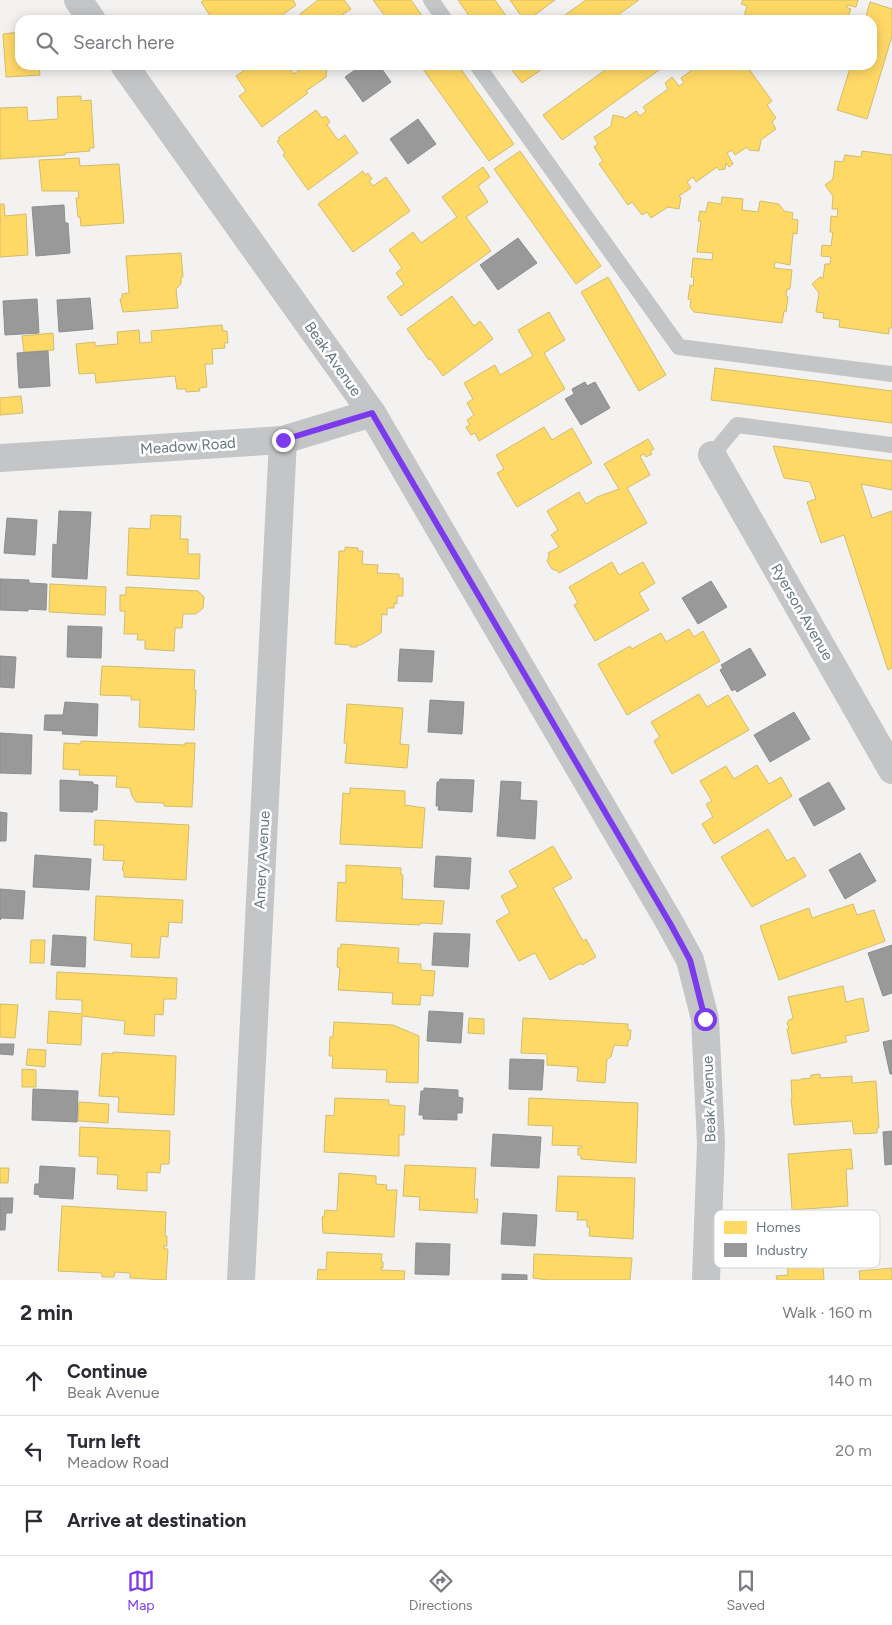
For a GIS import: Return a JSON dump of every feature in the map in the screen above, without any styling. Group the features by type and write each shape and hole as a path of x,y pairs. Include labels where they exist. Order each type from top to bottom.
{"street":[{"path":"78,0 88,15"},
{"name":"Beak Avenue","path":"128,70 372,413 690,960 705,1019 710,1088 711,1143 706,1280"},
{"name":"Meadow Road","path":"0,458 283,440 372,413"},
{"name":"Amery Avenue","path":"240,1280 283,440"},
{"name":"Ryerson Avenue","path":"712,455 892,770"}],"lane":[{"path":"431,0 442,15"},
{"path":"481,70 679,347 892,374"},
{"path":"712,455 737,426 892,445"}],"building: Homes":[{"path":"204,0 293,0 296,5 282,15 210,15 201,2"},
{"path":"318,0 344,0 351,9 344,15 300,14"},
{"path":"373,0 411,0 422,15 384,15"},
{"path":"458,0 495,0 506,15 468,15"},
{"path":"510,0 555,0 535,15 520,15"},
{"path":"586,0 639,0 618,15 565,15"},
{"path":"743,0 858,0 856,7 847,5 846,7 851,9 849,15 744,15 747,6 741,4"},
{"path":"870,2 892,9 892,36 867,119 837,110 849,70 877,70 877,15 866,15"},
{"path":"15,33 15,70 40,70 40,75 6,77 3,34"},
{"path":"245,70 291,70 294,74 299,70 327,70 326,77 306,91 308,93 262,127 239,96 246,91 236,76"},
{"path":"424,70 462,70 514,144 489,161"},
{"path":"512,70 541,70 522,83"},
{"path":"605,70 659,70 562,140 543,115"},
{"path":"692,70 750,70 772,101 767,105 776,118 772,122 776,129 761,140 759,151 749,150 747,147 735,155 732,150 727,153 733,164 729,167 726,163 725,169 719,170 717,167 696,182 693,177 687,182 691,188 679,196 681,198 679,209 668,207 651,218 647,212 642,215 632,202 628,205 599,164 603,161 594,147 598,144 594,137 611,126 613,115 625,119 636,111 640,116 646,111 643,107 668,89 665,83 672,77 679,86 684,83 681,78"},
{"path":"81,96 81,101 91,100 94,148 89,148 90,151 65,153 65,155 0,159 0,108 27,107 28,121 58,119 57,97"},
{"path":"316,110 322,118 326,116 330,122 327,125 338,140 345,135 358,153 308,190 283,155 285,153 277,141 280,140 278,138"},
{"path":"520,151 601,266 576,284 494,169"},
{"path":"862,151 892,155 892,328 889,328 889,334 839,327 840,320 823,318 824,313 816,312 819,293 812,284 820,277 823,278 825,264 830,264 831,257 821,256 822,245 831,246 833,232 830,232 831,216 837,217 838,209 832,209 833,196 825,185 833,179 835,161 843,162 845,155 861,157"},
{"path":"79,158 80,166 119,164 124,223 81,226 76,198 79,198 78,191 42,191 39,160"},
{"path":"483,167 490,177 478,186 488,202 466,217 491,251 401,316 387,297 404,284 396,273 402,268 389,250 413,232 421,243 457,217 442,197"},
{"path":"363,171 365,175 368,173 372,179 369,181 373,186 386,177 410,211 353,252 318,204"},
{"path":"722,197 743,199 742,210 758,212 760,201 779,204 784,211 793,213 792,219 798,220 797,234 793,233 790,265 775,262 774,268 792,270 790,289 787,289 786,296 788,297 786,312 784,311 782,323 694,312 690,307 691,300 688,299 690,285 693,286 694,277 691,277 693,258 712,260 713,253 697,252 701,221 698,221 700,211 706,212 708,202 721,204"},
{"path":"0,204 4,204 5,216 26,214 28,255 0,257"},
{"path":"181,253 183,277 181,277 181,284 176,289 178,308 123,312 120,299 122,299 122,294 129,293 126,256"},
{"path":"608,277 666,375 639,391 581,292"},
{"path":"452,296 474,326 480,321 493,339 443,376 407,329"},
{"path":"549,312 565,340 544,353 565,389 479,441 475,433 471,435 466,427 470,425 467,420 474,415 467,403 473,399 464,383 495,365 500,375 533,356 518,330"},
{"path":"222,325 223,331 227,331 228,343 224,343 225,348 212,349 213,364 205,364 207,387 199,388 200,391 186,392 186,389 177,389 175,376 96,383 95,373 79,374 76,344 95,342 95,346 118,344 117,332 139,330 140,343 152,342 151,331"},
{"path":"53,333 54,350 24,352 22,336"},
{"path":"715,368 892,391 892,423 711,400"},
{"path":"21,396 23,413 0,415 0,398"},
{"path":"544,427 552,440 572,428 592,463 517,507 497,473 504,469 496,455"},
{"path":"648,439 654,449 650,451 652,454 646,457 644,454 640,456 650,475 627,488 647,523 559,573 552,569 547,561 548,553 559,547 551,535 558,530 547,511 579,492 586,504 597,497 619,489 604,464"},
{"path":"773,446 892,461 892,490 861,484 872,518 892,511 892,668 888,670 844,535 821,543 807,502 816,499 810,482 784,478"},
{"path":"151,515 181,516 180,539 188,539 188,554 200,554 199,579 127,575 129,528 150,529"},
{"path":"345,547 358,548 358,551 363,551 362,564 378,565 377,573 399,574 399,578 403,578 403,596 397,596 397,604 394,603 394,608 387,608 387,615 382,614 381,633 361,645 357,645 357,647 335,644 339,551 345,551"},
{"path":"612,562 619,575 643,562 655,583 639,593 649,610 595,641 574,605 578,603 569,587"},
{"path":"50,584 106,587 105,615 49,612"},
{"path":"126,587 198,591 204,597 203,608 196,614 183,614 182,628 175,628 174,651 145,649 145,640 137,640 138,634 124,634 125,611 120,611 120,595 126,595"},
{"path":"689,629 694,637 703,631 720,661 627,715 598,664 630,646 632,649 661,633 666,642"},
{"path":"102,666 195,670 194,730 139,727 140,700 131,700 131,696 100,695"},
{"path":"699,694 707,707 728,695 749,730 672,774 654,741 660,737 651,722"},
{"path":"347,704 403,708 400,744 409,745 407,768 345,763 347,743 344,743"},
{"path":"81,741 185,745 185,743 195,743 192,807 136,802 130,788 116,787 117,776 79,775 80,770 63,769 64,743 81,744"},
{"path":"757,765 769,784 781,777 792,796 714,844 702,824 713,817 706,804 712,801 700,781 726,766 734,779"},
{"path":"350,788 405,791 405,805 425,808 422,848 340,844 343,793 350,794"},
{"path":"95,820 189,825 186,880 124,877 124,871 122,870 124,861 103,860 104,845 94,845"},
{"path":"768,829 787,861 794,857 806,876 752,907 721,857"},
{"path":"553,846 572,878 553,888 583,941 586,939 596,957 550,980 535,953 519,961 496,921 510,913 501,896 518,887 509,871"},
{"path":"346,865 401,868 401,875 403,875 402,899 444,901 442,924 420,923 420,925 336,921 338,882 346,883"},
{"path":"96,896 183,900 182,923 169,922 168,937 161,936 159,958 131,957 132,944 94,940"},
{"path":"853,904 857,915 874,910 885,941 779,980 760,926 809,908 812,918"},
{"path":"31,940 45,940 44,963 30,963"},
{"path":"341,944 399,948 398,963 421,964 421,970 435,971 433,996 421,995 420,1005 392,1004 393,993 338,990 340,968 337,967 338,948 341,948"},
{"path":"57,972 177,978 176,999 164,999 163,1015 155,1014 154,1036 124,1034 125,1021 82,1016 81,1045 47,1043 49,1011 82,1014 82,1000 56,999"},
{"path":"843,986 846,1002 863,998 869,1031 845,1036 847,1042 792,1054 787,1023 793,1018 788,997"},
{"path":"0,1004 18,1005 15,1038 0,1037"},
{"path":"469,1018 484,1019 484,1034 468,1033"},
{"path":"523,1018 628,1024 628,1030 631,1030 630,1040 628,1040 628,1046 614,1045 611,1057 607,1059 605,1083 577,1081 578,1067 547,1065 547,1054 521,1053"},
{"path":"334,1022 393,1025 419,1036 418,1083 386,1082 387,1070 332,1068 333,1056 329,1056 330,1037 333,1037"},
{"path":"28,1049 46,1050 45,1067 26,1065"},
{"path":"113,1052 176,1056 174,1115 118,1112 119,1097 99,1096 102,1053 113,1054"},
{"path":"22,1069 36,1070 36,1087 22,1087"},
{"path":"820,1074 820,1078 852,1076 852,1083 876,1081 879,1128 877,1128 877,1133 854,1134 852,1121 794,1125 791,1080 811,1078 811,1075"},
{"path":"335,1098 389,1100 389,1105 405,1106 404,1135 399,1135 399,1156 324,1152 326,1115 334,1116"},
{"path":"529,1098 638,1103 636,1163 581,1159 581,1155 578,1155 578,1148 582,1148 582,1146 552,1145 553,1126 528,1125"},
{"path":"79,1102 109,1104 108,1123 78,1121"},
{"path":"80,1127 170,1131 169,1164 161,1164 160,1173 147,1172 147,1191 117,1189 118,1175 97,1174 98,1157 79,1156"},
{"path":"851,1149 853,1169 846,1169 848,1206 792,1210 788,1154"},
{"path":"405,1165 476,1168 474,1199 478,1199 477,1213 419,1210 420,1197 403,1196"},
{"path":"0,1168 9,1168 8,1183 0,1183"},
{"path":"339,1173 376,1176 376,1184 387,1185 386,1190 397,1190 394,1237 323,1233 322,1217 324,1217 325,1210 337,1211"},
{"path":"558,1176 635,1178 633,1239 589,1236 590,1227 587,1227 587,1220 577,1220 578,1212 556,1211"},
{"path":"62,1206 166,1212 165,1236 167,1236 167,1246 164,1246 164,1249 168,1249 166,1280 130,1278 130,1273 115,1272 114,1277 102,1277 102,1273 58,1271"},
{"path":"327,1252 382,1254 381,1262 383,1262 383,1268 381,1267 381,1270 405,1271 404,1280 317,1280 318,1269 326,1270"},
{"path":"534,1254 632,1258 630,1280 548,1280 533,1278"},
{"path":"788,1268 823,1268 824,1280 777,1280 776,1276 788,1275"},
{"path":"892,1268 892,1280 860,1280 859,1271"}],"building: Industry":[{"path":"355,70 383,70 391,82 363,102 345,77"},
{"path":"418,119 436,144 408,164 390,139"},
{"path":"64,205 65,223 68,223 70,253 36,256 32,207"},
{"path":"518,238 537,263 498,290 480,265"},
{"path":"90,298 93,329 59,332 57,300"},
{"path":"37,299 39,333 5,335 3,301"},
{"path":"48,351 50,386 19,388 17,353"},
{"path":"585,382 587,386 595,382 610,408 581,425 565,399 574,394 572,389"},
{"path":"59,511 91,512 87,579 52,577 53,544 57,545"},
{"path":"7,518 37,520 35,555 4,553"},
{"path":"0,579 29,580 29,583 47,584 46,610 0,610"},
{"path":"711,581 727,607 698,624 682,598"},
{"path":"68,626 102,627 101,658 67,657"},
{"path":"750,648 766,675 737,692 735,689 732,691 720,670 723,668 721,665"},
{"path":"400,649 434,651 432,682 398,681"},
{"path":"0,656 16,657 14,688 0,687"},
{"path":"430,700 464,702 462,734 428,732"},
{"path":"65,702 98,704 97,736 62,734 63,731 44,730 45,715 63,715"},
{"path":"794,712 810,739 770,762 754,735"},
{"path":"0,733 32,735 31,774 0,773"},
{"path":"440,779 474,780 472,812 438,810 439,806 436,806 437,782"},
{"path":"60,780 93,782 93,784 98,785 97,810 93,810 93,812 60,811"},
{"path":"501,781 521,782 520,800 537,801 535,839 497,836"},
{"path":"829,782 845,809 814,826 799,799"},
{"path":"0,812 7,813 6,841 0,841"},
{"path":"860,853 876,881 845,899 829,870"},
{"path":"35,855 91,859 89,890 33,887"},
{"path":"436,856 471,858 469,889 434,887"},
{"path":"0,889 25,891 23,919 2,918 0,920"},
{"path":"434,933 470,934 468,967 432,965"},
{"path":"53,935 86,937 85,967 51,965"},
{"path":"892,945 892,993 883,996 868,953"},
{"path":"429,1011 463,1013 461,1043 427,1041"},
{"path":"892,1040 892,1074 890,1074 883,1042"},
{"path":"0,1044 14,1044 13,1055 0,1054"},
{"path":"510,1059 544,1060 542,1090 509,1089"},
{"path":"424,1088 458,1090 458,1097 463,1098 462,1113 457,1113 457,1120 423,1119 423,1115 419,1115 421,1091 424,1091"},
{"path":"33,1089 78,1091 77,1122 32,1120"},
{"path":"892,1131 892,1164 885,1165 883,1132"},
{"path":"493,1134 541,1137 539,1168 491,1166"},
{"path":"40,1166 75,1168 73,1199 39,1197 40,1195 34,1194 35,1184 39,1184"},
{"path":"0,1198 13,1198 12,1213 6,1213 5,1230 0,1230"},
{"path":"503,1213 537,1215 535,1246 501,1244"},
{"path":"416,1243 450,1244 449,1275 415,1274"},
{"path":"502,1274 527,1275 527,1280 502,1280"}],"route":[{"path":"283,440 372,413 671,925 690,960 705,1019"}]}
